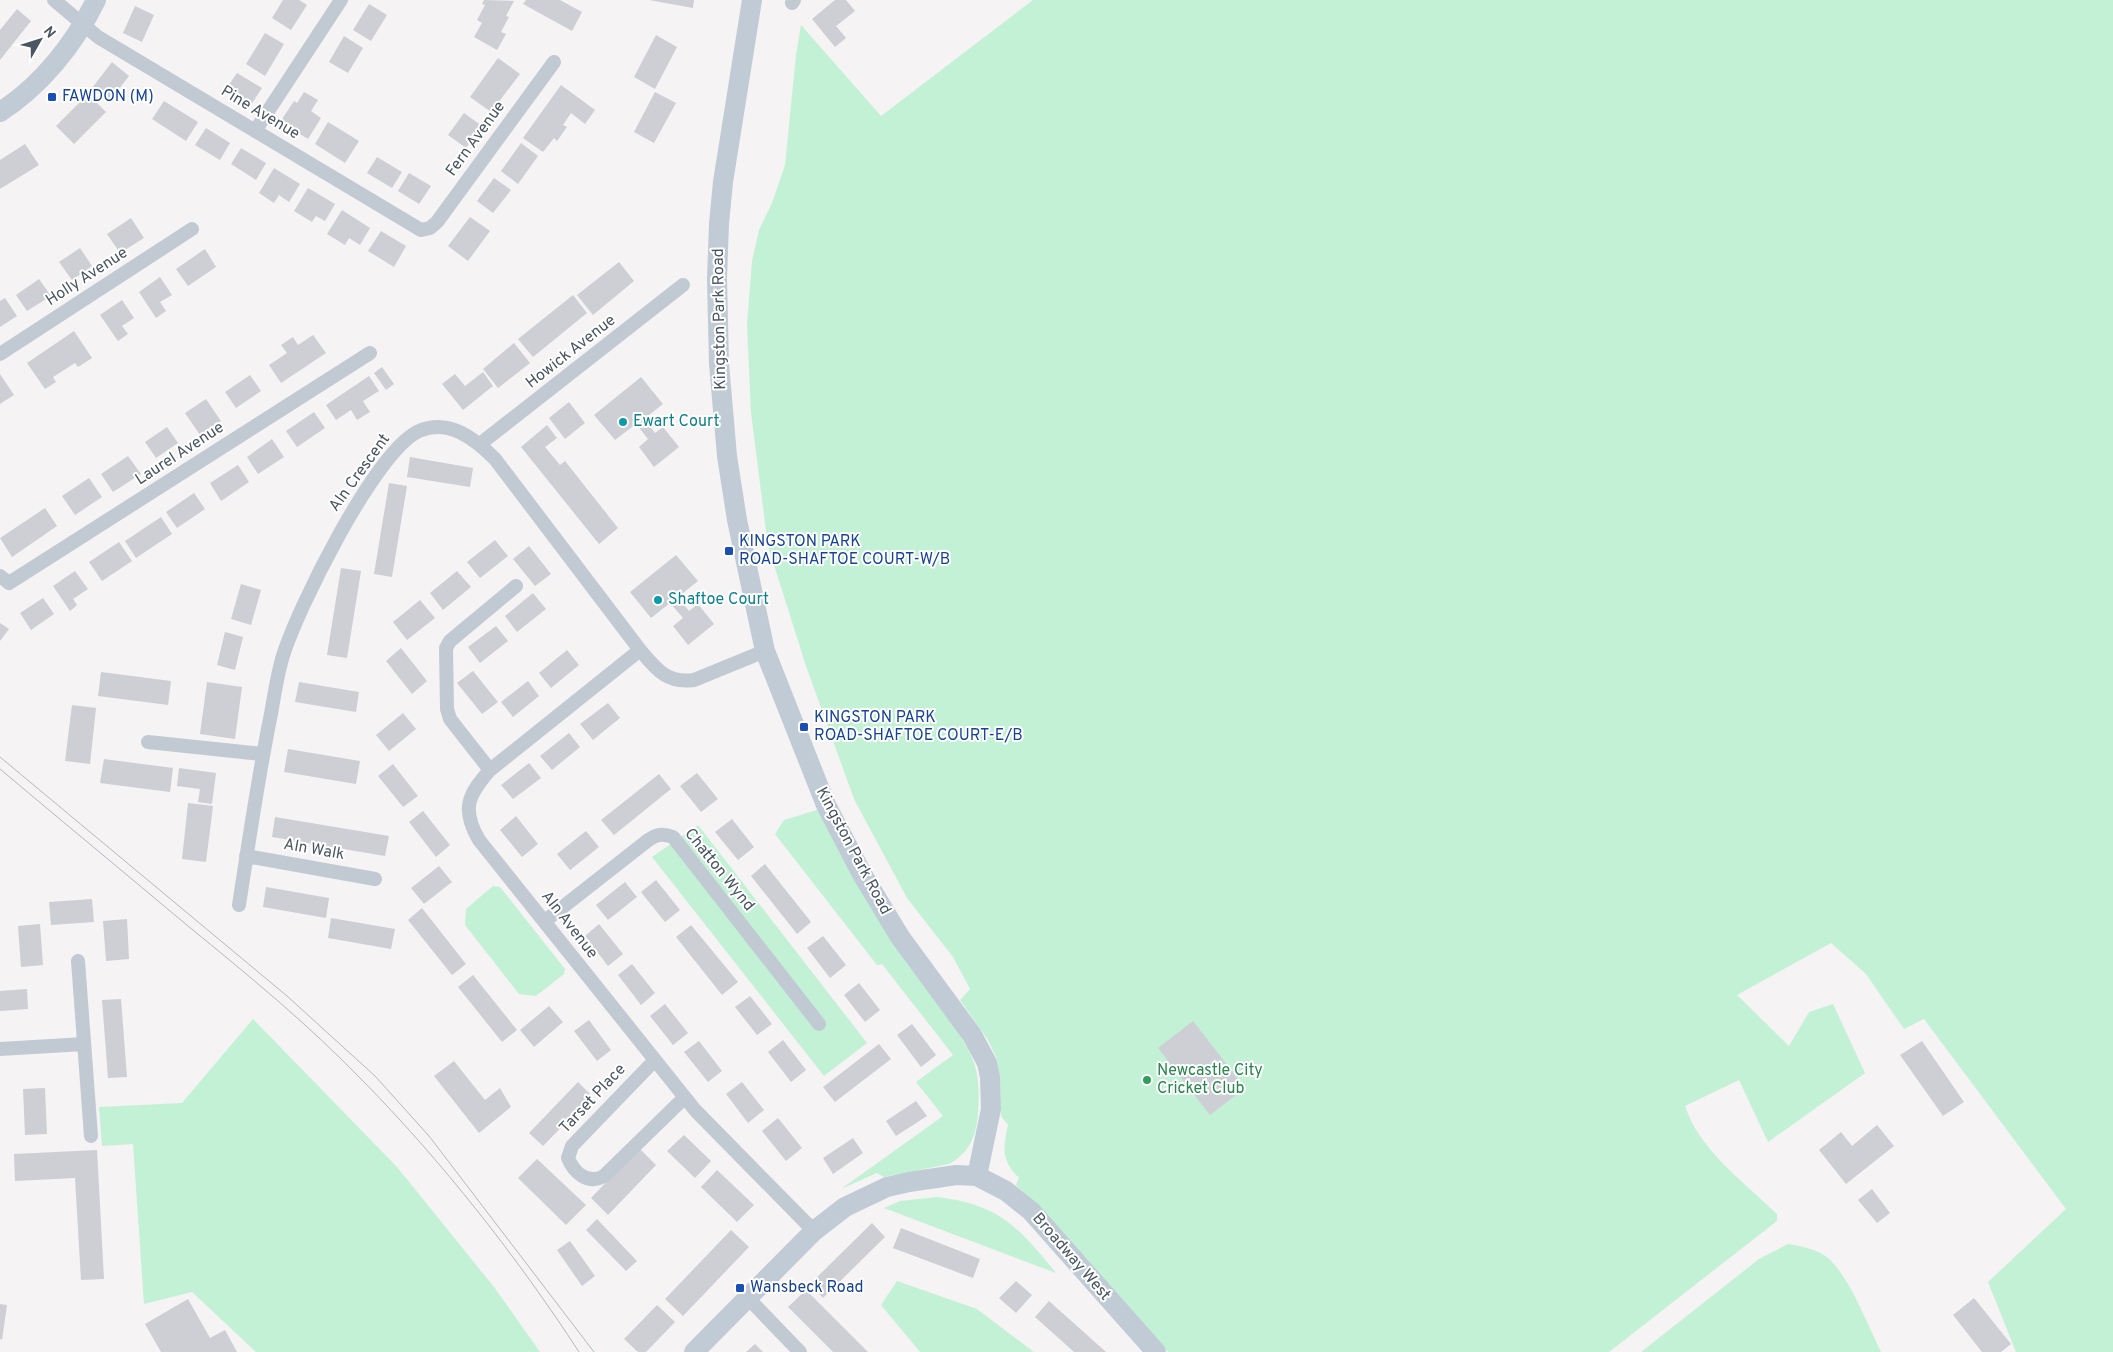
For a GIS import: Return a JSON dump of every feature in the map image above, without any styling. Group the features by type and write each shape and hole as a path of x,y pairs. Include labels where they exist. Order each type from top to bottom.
{"street":[{"name":"Pine Avenue","path":"54,0 98,37 421,230"},
{"path":"0,112 11,106 46,73 84,24 96,0"},
{"path":"255,131 341,0"},
{"name":"Kingston Park Road","path":"752,0 723,182 719,224 717,295 719,364 727,456 737,520 765,651 826,805 862,874 900,937 972,1035 987,1063 990,1077 991,1109 976,1176"},
{"name":"Fern Avenue","path":"421,230 430,228 437,222 554,62"},
{"name":"Holly Avenue","path":"0,354 192,228"},
{"name":"Howick Avenue","path":"480,444 683,285"},
{"name":"Laurel Avenue","path":"5,580 370,354"},
{"name":"Aln Crescent","path":"239,904 262,754 282,658 313,584 340,532 382,467 408,438 431,427 449,428 465,433 480,444 495,459 654,668 667,677 681,682 694,680 765,651"},
{"path":"490,770 450,719 447,710 446,648 450,641 516,586"},
{"name":"Aln Avenue","path":"640,650 490,770 471,794 468,805 472,828 684,1098 814,1231"},
{"path":"148,742 262,754"},
{"name":"Chatton Wynd","path":"544,921 656,835 664,834 673,837 819,1024"},
{"name":"Aln Walk","path":"246,856 375,879"},
{"path":"78,961 91,1136"},
{"path":"0,1049 84,1044"},
{"name":"Tarset Place","path":"654,1060 572,1146 568,1158 570,1165 584,1178 591,1180 604,1176 684,1098"},
{"path":"694,1352 814,1231 857,1200 888,1187 940,1177 976,1176"},
{"name":"Broadway West","path":"976,1176 1006,1192 1031,1211 1156,1352"},
{"path":"748,1298 800,1352"}],"green space":[{"path":"1033,0 2113,0 2113,1352 2016,1352 1988,1282 2066,1209 1924,1019 1904,1029 1866,974 1831,943 1737,995 1789,1046 1809,1012 1833,1004 1865,1073 1768,1142 1739,1080 1685,1106 1701,1137 1712,1151 1724,1165 1777,1214 1777,1221 1609,1352 1168,1352 1056,1225 1016,1185 1019,1178 1009,1166 1005,1154 1008,1125 1001,1116 1000,1078 996,1057 988,1040 960,1000 970,989 953,957 907,898 854,799 806,666 768,546 751,413 747,324 752,261 759,230 772,203 785,165 796,55 801,25 881,116"},
{"path":"820,809 888,935 908,965 948,1017 965,1044 975,1065 979,1100 973,1137 962,1155 956,1160 949,1164 884,1177 877,1173 841,1189 943,1116 916,1082 953,1055 882,964 877,965 775,834 784,820"},
{"path":"698,825 867,1043 824,1076 652,857"},
{"path":"493,886 500,887 565,969 564,974 536,996 519,994 465,925 466,909"},
{"path":"253,1019 397,1167 494,1287 540,1352 256,1352 192,1292 144,1304 133,1144 102,1146 99,1107 182,1103"},
{"path":"937,1197 976,1205 1006,1220 1030,1243 1056,1273 884,1208 900,1201"},
{"path":"1788,1244 1819,1252 1836,1267 1851,1290 1881,1352 1641,1352 1759,1259"},
{"path":"897,1281 977,1309 1034,1352 920,1352 881,1305"}],"building":[{"path":"283,0 299,0 307,5 291,30 272,18"},
{"path":"484,0 514,1 506,16 509,17 501,32 506,34 497,50 474,37 482,23 477,20 485,5 482,4"},
{"path":"526,0 560,0 582,12 572,31 523,4"},
{"path":"649,0 694,0 693,8"},
{"path":"835,0 846,0 855,11 836,26 846,38 835,47 812,19"},
{"path":"369,4 387,15 371,41 353,30"},
{"path":"135,6 154,15 142,42 123,33"},
{"path":"17,9 31,21 0,60 0,30"},
{"path":"265,33 284,44 265,76 246,64"},
{"path":"656,35 677,47 655,89 634,77"},
{"path":"344,36 363,48 348,73 329,62"},
{"path":"498,58 520,74 491,112 470,97"},
{"path":"112,62 129,76 109,102 92,88"},
{"path":"237,73 262,88 251,105 226,89"},
{"path":"561,85 595,110 585,124 571,113 563,125 567,127 557,141 554,138 543,152 523,138"},
{"path":"304,92 318,100 311,111 321,118 308,139 280,122 294,101 297,103"},
{"path":"655,92 676,103 654,143 634,132"},
{"path":"88,94 106,112 74,144 56,126"},
{"path":"164,101 198,122 186,141 152,119"},
{"path":"464,113 482,126 466,148 448,135"},
{"path":"328,122 359,141 345,163 315,144"},
{"path":"206,128 230,143 220,160 195,145"},
{"path":"521,143 538,156 518,184 501,171"},
{"path":"25,144 39,165 0,189 0,160"},
{"path":"241,148 266,163 256,180 231,164"},
{"path":"377,157 402,172 392,188 367,173"},
{"path":"274,168 300,184 289,202 279,195 274,203 259,193"},
{"path":"409,173 431,186 419,204 398,191"},
{"path":"494,178 511,190 493,213 477,201"},
{"path":"308,188 335,204 325,221 316,216 312,222 294,211"},
{"path":"342,210 370,228 360,245 349,238 345,245 327,234"},
{"path":"470,217 490,231 468,261 448,246"},
{"path":"131,218 144,238 120,253 107,234"},
{"path":"381,231 406,246 394,267 368,251"},
{"path":"80,248 92,266 72,280 59,262"},
{"path":"205,249 216,267 188,286 176,269"},
{"path":"619,262 634,281 593,315 577,295"},
{"path":"160,277 172,295 160,302 166,311 156,318 139,292"},
{"path":"39,279 51,296 27,311 16,295"},
{"path":"573,295 587,313 533,357 518,339"},
{"path":"5,298 17,316 0,327 0,301"},
{"path":"122,300 134,318 122,326 128,334 118,341 100,315"},
{"path":"74,331 92,358 78,367 75,363 53,377 56,382 45,389 27,363"},
{"path":"313,335 326,353 281,383 269,365 287,353 281,345 293,337 298,345"},
{"path":"514,343 530,363 498,388 483,369"},
{"path":"382,367 394,384 386,390 374,373"},
{"path":"483,372 493,386 463,410 442,384 455,374 465,386"},
{"path":"0,374 14,395 0,404"},
{"path":"250,375 261,391 236,408 225,392"},
{"path":"369,376 379,391 363,401 370,412 357,420 351,410 336,420 326,405"},
{"name":"Ewart Court","path":"641,377 663,404 644,419 655,433 663,427 679,447 654,467 639,447 648,439 636,424 615,440 594,415"},
{"path":"206,399 221,421 200,435 185,413"},
{"path":"569,402 585,423 565,439 549,418"},
{"path":"314,412 325,428 297,447 286,431"},
{"path":"547,425 557,438 545,447 560,465 565,461 618,528 599,544 521,447"},
{"path":"167,427 178,443 156,458 145,442"},
{"path":"272,439 284,457 258,474 247,457"},
{"path":"128,456 141,474 113,492 101,474"},
{"path":"410,457 473,468 470,487 407,477"},
{"path":"238,465 249,482 221,501 210,483"},
{"path":"89,478 102,497 75,515 62,496"},
{"path":"389,483 407,486 392,577 374,574"},
{"path":"194,493 205,509 177,528 166,512"},
{"path":"45,508 57,526 12,557 0,538"},
{"path":"161,517 172,534 136,558 125,541"},
{"path":"495,540 508,556 480,578 467,562"},
{"path":"119,542 132,561 102,581 89,562"},
{"path":"529,546 551,574 535,586 513,559"},
{"name":"Shaftoe Court","path":"676,555 698,581 678,597 689,611 698,604 714,624 688,645 673,626 683,618 670,603 651,618 630,592"},
{"path":"341,568 361,571 347,658 327,655"},
{"path":"75,571 88,589 73,599 77,605 70,611 53,586"},
{"path":"457,571 471,587 443,610 430,593"},
{"path":"241,584 261,590 251,625 231,619"},
{"path":"533,593 546,609 517,632 505,616"},
{"path":"43,598 54,614 31,630 20,613"},
{"path":"420,600 435,618 407,640 393,622"},
{"path":"0,623 9,629 0,641"},
{"path":"496,626 508,641 480,663 468,647"},
{"path":"225,632 243,637 235,670 217,665"},
{"path":"401,648 427,681 412,694 386,661"},
{"path":"567,650 579,665 551,688 539,673"},
{"path":"473,671 498,702 482,714 457,683"},
{"path":"101,672 171,681 168,705 98,696"},
{"path":"528,681 539,696 513,717 501,702"},
{"path":"207,682 242,687 235,739 200,734"},
{"path":"299,682 359,692 356,712 295,702"},
{"path":"608,703 620,718 593,740 580,724"},
{"path":"72,705 96,708 90,764 65,761"},
{"path":"403,713 416,729 389,751 376,735"},
{"path":"569,733 580,747 552,770 540,756"},
{"path":"288,749 360,761 356,784 284,772"},
{"path":"104,759 173,768 170,792 100,783"},
{"path":"529,763 541,778 513,799 501,785"},
{"path":"393,764 418,796 403,807 378,776"},
{"path":"179,768 216,773 212,804 198,802 200,789 177,786"},
{"path":"697,773 718,799 701,812 680,786"},
{"path":"659,774 671,789 614,835 601,820"},
{"path":"188,803 213,806 206,862 182,859"},
{"path":"423,811 450,845 436,857 409,822"},
{"path":"516,816 538,844 522,857 500,830"},
{"path":"275,817 389,836 385,856 272,837"},
{"path":"732,819 754,847 738,860 715,832"},
{"path":"586,831 599,847 570,870 557,854"},
{"path":"765,864 811,922 797,934 751,876"},
{"path":"439,866 452,882 424,904 411,888"},
{"path":"656,880 680,910 665,922 641,892"},
{"path":"625,882 637,897 608,920 596,905"},
{"path":"266,887 329,898 326,918 263,907"},
{"path":"92,899 94,922 51,925 49,902"},
{"path":"422,908 466,964 452,975 408,920"},
{"path":"331,918 395,929 391,949 328,938"},
{"path":"127,919 129,959 106,961 103,921"},
{"path":"40,924 43,965 21,967 18,926"},
{"path":"599,924 623,954 608,966 585,936"},
{"path":"691,925 738,982 722,995 676,937"},
{"path":"823,936 846,965 830,978 807,948"},
{"path":"632,964 655,993 641,1005 618,975"},
{"path":"473,975 517,1030 502,1042 458,987"},
{"path":"859,983 880,1010 865,1022 844,995"},
{"path":"27,989 28,1009 0,1011 0,991"},
{"path":"750,996 772,1024 757,1035 735,1007"},
{"path":"121,999 127,1077 108,1078 102,1000"},
{"path":"665,1004 688,1033 673,1045 650,1016"},
{"path":"549,1006 563,1022 534,1047 520,1030"},
{"path":"589,1020 611,1050 597,1061 574,1031"},
{"path":"1193,1021 1245,1088 1210,1115 1158,1048"},
{"path":"912,1024 936,1055 921,1067 897,1035"},
{"path":"783,1040 806,1070 791,1082 768,1052"},
{"path":"699,1041 722,1071 708,1082 684,1052"},
{"path":"1922,1041 1964,1102 1943,1116 1900,1055"},
{"path":"879,1044 891,1059 835,1102 823,1087"},
{"path":"454,1061 485,1100 500,1088 511,1107 479,1133 434,1076"},
{"path":"578,1082 592,1096 543,1146 529,1133"},
{"path":"742,1082 764,1110 748,1123 726,1094"},
{"path":"45,1088 47,1134 25,1135 23,1089"},
{"path":"916,1101 927,1116 896,1136 886,1121"},
{"path":"778,1118 802,1148 786,1161 762,1131"},
{"path":"1877,1125 1894,1146 1846,1184 1819,1150 1841,1132 1852,1146"},
{"path":"684,1135 711,1161 695,1178 667,1151"},
{"path":"853,1138 863,1153 833,1174 823,1158"},
{"path":"639,1148 656,1165 608,1215 591,1198"},
{"path":"97,1150 104,1279 81,1280 75,1178 15,1181 14,1154"},
{"path":"537,1159 586,1205 566,1225 518,1178"},
{"path":"717,1170 754,1205 737,1222 701,1187"},
{"path":"1872,1189 1890,1213 1877,1223 1858,1200"},
{"path":"597,1219 637,1261 626,1271 586,1230"},
{"path":"872,1223 885,1237 823,1298 810,1284"},
{"path":"901,1228 980,1259 973,1278 893,1248"},
{"path":"731,1230 749,1247 683,1316 665,1299"},
{"path":"570,1241 595,1276 582,1286 557,1250"},
{"path":"1016,1281 1032,1295 1016,1313 999,1298"},
{"path":"806,1290 868,1352 833,1352 788,1307"},
{"path":"1974,1298 2011,1344 2001,1352 1982,1352 1953,1315"},
{"path":"188,1299 210,1338 225,1330 237,1352 161,1352 145,1324"},
{"path":"1049,1301 1106,1352 1074,1352 1035,1317"},
{"path":"0,1304 7,1305 2,1340 0,1339"},
{"path":"657,1305 675,1322 646,1352 638,1352 624,1339"},
{"path":"755,1344 763,1352 746,1352"}],"tram line":[{"path":"0,757 287,996 375,1076 429,1136 594,1352"},
{"path":"0,769 255,981 341,1059 392,1111 449,1176 530,1281 579,1352"}],"place":[{"name":"FAWDON (M)","path":"52,97"},
{"name":"Ewart Court","path":"623,422"},
{"name":"KINGSTON PARK ROAD-SHAFTOE COURT-W/B","path":"729,551"},
{"name":"Shaftoe Court","path":"658,600"},
{"name":"KINGSTON PARK ROAD-SHAFTOE COURT-E/B","path":"804,727"},
{"name":"Newcastle City Cricket Club","path":"1147,1080"},
{"name":"Wansbeck Road","path":"740,1288"}]}
